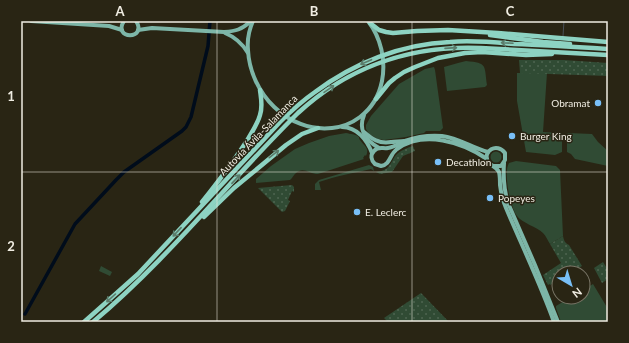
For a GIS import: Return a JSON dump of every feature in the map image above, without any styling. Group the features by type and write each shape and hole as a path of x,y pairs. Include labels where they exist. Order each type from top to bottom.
{"highway":[{"path":"369,22 378,30 393,33 448,30 608,42"},
{"path":"448,30 543,42 585,45 601,49"},
{"name":"Autovía Ávila-Salamanca","path":"84,322 138,274 280,122 314,92 340,75 392,52 412,47 449,42 479,42 608,49"},
{"name":"Autovía Ávila-Salamanca","path":"93,322 114,305 142,278 298,113 331,87 361,71 380,62 415,52 451,48 481,48 608,55"},
{"path":"376,99 395,78 404,72 438,58 465,53 482,52 574,56 586,54"},
{"path":"191,218 201,203 221,179 254,129 260,115 262,105 260,90"},
{"path":"187,231 276,152 297,137 318,128"}],"main road":[{"path":"32,21 108,26 122,30 125,34 130,36 135,34 138,30 152,28 208,32 233,32 239,30 252,21"},
{"path":"252,21 248,43 249,63 260,90 271,104 280,113 288,118 296,122 326,129 349,124 357,119 371,106 381,88 383,77 381,47 369,22"},
{"path":"108,26 123,22"},
{"path":"122,30 121,27 123,22"},
{"path":"138,30 137,22 152,28"},
{"path":"224,32 238,40 248,53"},
{"path":"365,113 361,127 364,135 371,143 388,152 390,157"},
{"path":"338,127 353,128 370,146 372,162 378,166 384,166 398,149 412,143 428,140 452,142 480,154 487,159 499,173 502,196 536,265 558,322"},
{"path":"364,132 379,142 405,141"},
{"path":"372,153 377,148 394,146 417,137 441,136 461,141 475,148 488,152"},
{"path":"487,159 488,152 492,149 500,148 503,150 506,157 503,175 509,210 554,322"},
{"path":"494,166 501,166 504,163"}],"green space":[{"path":"519,60 564,60 608,63 608,76 520,73"},
{"path":"466,61 482,64 484,66 487,85 485,87 447,91 444,67"},
{"path":"434,67 443,128 440,131 426,131 424,133 406,137 384,140 378,139 369,134 366,129 366,125 371,116 399,84 425,69"},
{"path":"517,73 547,73 543,132 562,133 562,152 555,155 526,152 517,101"},
{"path":"346,133 359,137 366,147 367,153 363,158 364,159 318,174 301,170 290,180 256,183 256,179 295,149 329,136"},
{"path":"568,133 592,134 608,151 608,166 575,159 567,152"},
{"path":"413,146 415,151 403,156 392,172 380,174 376,172 386,169 398,153"},
{"path":"496,151 500,153 502,157 500,161 496,163 492,161 490,157 492,153"},
{"path":"516,161 556,166 560,170 563,236 550,244 543,233 522,221 514,212 508,190 507,167 509,163"},
{"path":"369,165 373,167 374,171 371,169 325,180 319,182 321,190 315,190 315,184 319,180"},
{"path":"292,185 294,187 294,192 292,191 288,200 290,201 285,211 282,212 258,188"},
{"path":"563,236 565,242 569,245 581,265 558,265 561,263 550,244"},
{"path":"603,262 608,270 608,279 602,283 594,268"},
{"path":"101,266 112,272 110,276 99,271"},
{"path":"551,270 551,284 548,285 543,275"},
{"path":"593,284 608,309 608,322 561,322 556,306 591,305 591,285"},
{"path":"421,293 449,322 388,322 384,318"}],"waterway":[{"path":"25,314 75,224 124,172 186,127 191,117 208,46 210,21"},
{"path":"563,36 564,21"}],"place":[{"name":"Obramat","path":"598,103"},
{"name":"Burger King","path":"512,136"},
{"name":"Decathlon","path":"438,162"},
{"name":"Popeyes","path":"490,198"},
{"name":"E. Leclerc","path":"357,212"}]}
